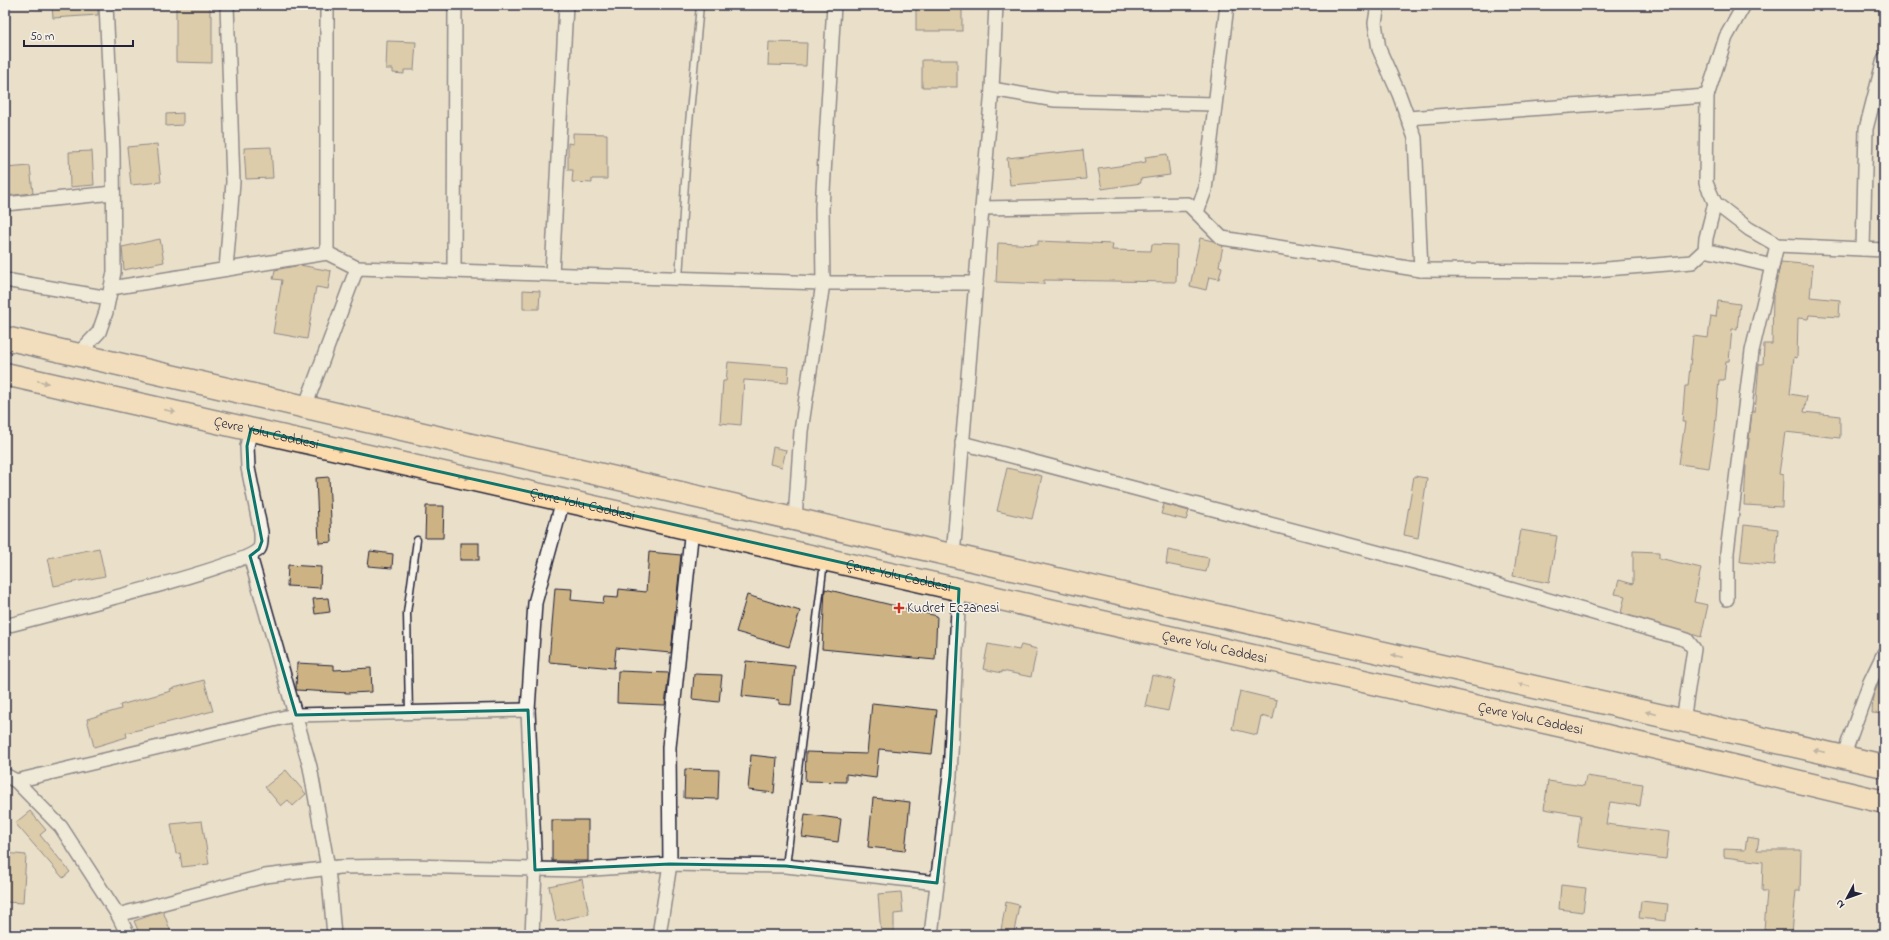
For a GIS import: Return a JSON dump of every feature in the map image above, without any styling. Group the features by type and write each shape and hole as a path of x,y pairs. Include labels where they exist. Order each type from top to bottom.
{"highway":[{"path":"5,338 953,556 1884,766"},
{"name":"Çevre Yolu Caddesi","path":"5,374 1590,732 1884,802"}],"street":[{"path":"77,355 98,332 106,312 114,272 113,193 106,5"},
{"path":"226,269 233,182 227,5"},
{"path":"327,5 327,253"},
{"path":"454,271 456,5"},
{"path":"552,274 566,5"},
{"path":"795,519 801,431 823,283 822,208 834,5"},
{"path":"953,556 992,89 996,5"},
{"path":"1197,212 1205,190 1214,104 1227,5"},
{"path":"1378,5 1375,23 1379,49 1415,138 1421,270"},
{"path":"1744,5 1726,37 1707,96 1706,183 1716,203 1749,229 1778,245 1884,250"},
{"path":"1863,249 1866,129 1884,59"},
{"path":"992,89 1055,100 1214,104"},
{"path":"1408,118 1707,96"},
{"path":"5,204 113,193"},
{"path":"982,208 1188,204 1222,238 1421,270 1582,271 1692,262 1705,250 1706,238 1716,203"},
{"path":"1727,600 1727,552 1752,351 1778,245"},
{"path":"1705,250 1772,266"},
{"path":"5,280 110,293 226,269 327,253 357,268 823,283 976,283"},
{"path":"305,407 357,268"},
{"path":"5,626 191,576 250,556 259,549 262,541 261,532 248,468 246,446 251,429"},
{"path":"962,444 1433,567 1686,640 1694,649 1683,721"},
{"path":"532,935 535,870 528,710 535,603 563,500"},
{"path":"659,935 670,864 669,747 692,528"},
{"path":"250,556 310,767 328,868 334,935"},
{"path":"931,935 950,775 959,589"},
{"path":"1842,757 1870,682 1883,658"},
{"path":"10,778 296,715 528,710"},
{"path":"10,778 61,827 118,915 128,935"},
{"path":"118,915 265,876 328,868 408,866 578,870 670,864 786,866 938,883"}],"lane":[{"path":"679,278 688,134 700,5"},
{"path":"409,713 407,613 417,540"},
{"path":"786,866 824,558"}],"highlighted area":[{"path":"251,429 959,589 950,775 937,883 786,866 670,864 535,870 528,710 296,715 250,556 259,549 262,541 248,468 247,446"}],"building":[{"path":"52,5 98,5 98,15 53,18"},
{"path":"176,5 210,5 210,16 212,16 212,63 176,62"},
{"path":"916,5 962,5 962,31 916,31"},
{"path":"387,41 416,42 414,70 404,70 404,74 393,73 393,69 386,69"},
{"path":"769,42 807,43 806,66 768,65"},
{"path":"922,60 957,60 957,87 922,87"},
{"path":"183,113 183,125 166,126 166,114"},
{"path":"573,133 607,134 607,179 592,179 592,183 572,182 573,170 568,170 568,143 573,144"},
{"path":"157,144 161,182 131,185 127,147"},
{"path":"271,147 273,178 246,179 244,148"},
{"path":"1083,150 1086,179 1010,185 1007,158"},
{"path":"92,151 94,185 70,187 69,152"},
{"path":"1167,154 1170,175 1140,179 1141,183 1102,189 1098,169 1146,162 1145,157"},
{"path":"30,166 33,193 5,196 5,168"},
{"path":"1200,238 1213,241 1223,246 1219,266 1222,267 1219,279 1209,277 1206,290 1190,286"},
{"path":"160,239 164,262 124,270 122,247"},
{"path":"1038,241 1113,244 1112,250 1151,251 1152,244 1177,245 1176,282 1044,280 1044,284 996,282 998,243 1038,245"},
{"path":"1781,262 1813,265 1810,297 1840,300 1839,317 1809,315 1808,319 1798,318 1797,358 1794,357 1790,394 1807,397 1804,412 1840,416 1840,438 1785,432 1779,474 1783,475 1782,507 1744,505 1746,466 1752,412 1755,412 1759,364 1763,364 1764,344 1772,344 1773,296"},
{"path":"300,265 331,271 328,289 316,287 307,339 273,333 282,280 273,279 275,270"},
{"path":"523,290 540,291 539,309 523,309"},
{"path":"1718,301 1740,304 1737,329 1732,329 1729,361 1726,361 1724,380 1719,380 1715,429 1709,468 1679,464 1685,422 1682,422 1685,386 1688,386 1693,336 1708,338 1711,316 1716,317"},
{"path":"728,362 789,367 788,383 744,380 741,425 720,423 723,381 726,381"},
{"path":"773,447 786,450 782,467 770,464"},
{"path":"1007,468 1042,476 1032,519 997,511"},
{"path":"1414,476 1427,478 1418,538 1404,535"},
{"path":"329,477 332,542 319,543 316,478"},
{"path":"1164,504 1189,511 1186,520 1161,514"},
{"path":"426,506 444,506 443,538 425,538"},
{"path":"1744,525 1778,529 1775,565 1740,562"},
{"path":"1521,530 1557,536 1549,583 1513,576"},
{"path":"460,543 479,543 479,560 460,560"},
{"path":"99,548 105,576 54,586 48,558"},
{"path":"1168,550 1209,558 1206,572 1166,564"},
{"path":"370,551 393,554 392,568 368,566"},
{"path":"1633,551 1659,552 1659,558 1701,568 1694,602 1708,605 1701,637 1621,613 1625,596 1615,594 1619,580 1633,584"},
{"path":"649,552 681,555 671,653 616,648 614,668 549,662 555,588 572,589 571,600 603,603 604,597 618,598 619,589 646,592"},
{"path":"288,565 321,567 320,588 287,586"},
{"path":"825,589 937,616 935,660 822,649"},
{"path":"747,595 800,611 789,647 736,632"},
{"path":"328,598 330,612 315,614 313,599"},
{"path":"988,644 1019,650 1021,645 1037,649 1031,677 983,669"},
{"path":"746,661 795,666 791,705 779,704 779,700 742,696"},
{"path":"297,663 334,665 334,670 371,668 372,692 348,693 296,690"},
{"path":"618,671 669,673 665,705 617,703"},
{"path":"1884,672 1884,714 1872,713 1873,696"},
{"path":"694,674 722,675 719,702 692,699"},
{"path":"1152,675 1175,680 1168,711 1145,706"},
{"path":"204,680 213,711 126,733 127,737 94,747 87,719 121,709 120,705"},
{"path":"1240,691 1277,700 1273,719 1261,716 1257,735 1232,729"},
{"path":"872,703 937,710 932,754 879,749 876,778 846,774 846,782 805,781 806,752 867,754"},
{"path":"751,755 777,758 774,793 748,790"},
{"path":"685,769 719,770 718,799 684,798"},
{"path":"286,770 306,794 293,806 288,800 281,806 265,787"},
{"path":"1586,776 1643,784 1640,806 1610,802 1606,824 1669,832 1666,859 1577,847 1581,815 1544,809 1548,781 1584,786"},
{"path":"873,798 910,802 905,851 868,847"},
{"path":"30,811 46,830 40,835 70,872 63,878 15,823"},
{"path":"805,814 841,819 838,842 802,837"},
{"path":"552,820 588,820 588,861 552,861"},
{"path":"202,821 209,864 182,867 180,853 176,854 171,824"},
{"path":"1747,837 1759,839 1757,850 1801,850 1800,891 1796,891 1792,933 1764,930 1767,891 1762,891 1763,862 1724,857 1724,849 1745,850"},
{"path":"5,853 26,855 23,903 5,902"},
{"path":"582,879 589,914 556,921 549,886"},
{"path":"1561,885 1586,888 1583,912 1559,909"},
{"path":"901,892 903,913 894,914 894,935 881,935 878,894"},
{"path":"1641,901 1668,904 1666,921 1639,918"},
{"path":"1006,902 1019,905 1014,932 1001,930"},
{"path":"163,911 172,935 140,935 134,921"}],"place":[{"name":"Kudret Eczanesi","path":"899,608"}]}
